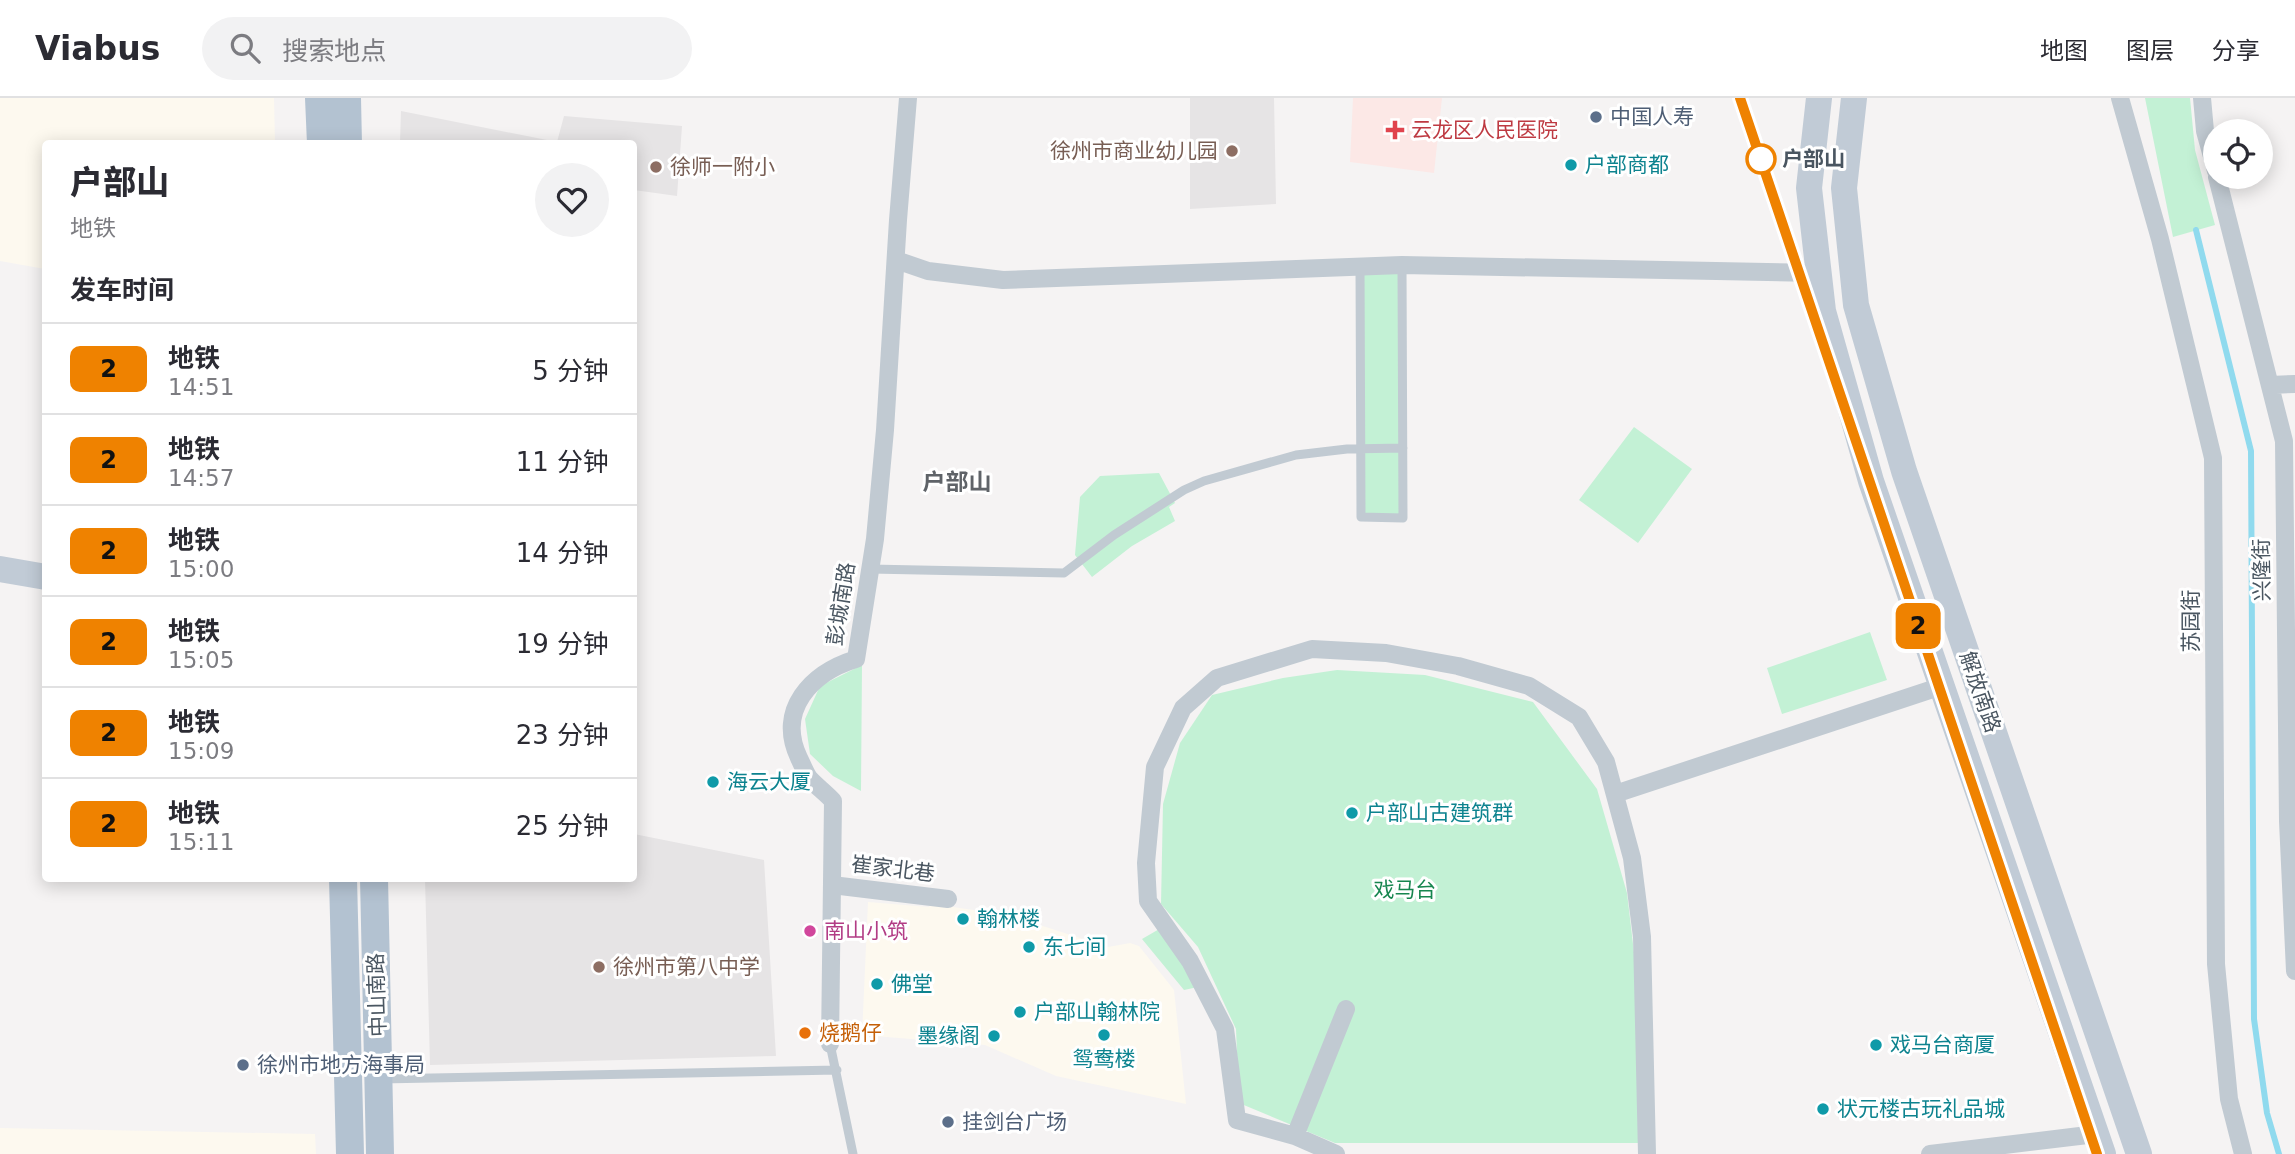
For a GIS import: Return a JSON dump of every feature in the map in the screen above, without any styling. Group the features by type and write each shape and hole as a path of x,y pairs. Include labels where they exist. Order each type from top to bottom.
{"main road":[{"path":"319,98 321,140"},
{"path":"347,98 348,140"},
{"name":"解放南路","path":"1819,98 1809,188 1823,311 1871,481 2099,1144"},
{"name":"解放南路","path":"1854,98 1844,188 1856,305 1904,471 2139,1154"},
{"path":"0,569 42,576"},
{"name":"中山南路","path":"343,882 350,1154"},
{"name":"中山南路","path":"373,882 380,1154"}],"street":[{"name":"彭城南路","path":"830,1044 833,801 808,776 793,745 791,726 796,704 816,678 838,664 856,659 870,569 886,430 908,98"},
{"name":"苏园街","path":"2120,98 2160,239 2213,458 2216,964 2229,1099 2243,1154"},
{"path":"2202,98 2204,119"},
{"name":"兴隆街","path":"2220,189 2284,441 2291,734 2287,821 2295,971"},
{"path":"896,260 928,271 1003,280 1360,265 1817,273"},
{"path":"2270,385 2295,384"},
{"path":"1336,1154 1295,1136 1237,1120 1225,1029 1190,961 1148,901 1146,863 1155,767 1183,708 1217,678 1312,649 1386,653 1458,666 1529,686 1579,717 1606,762 1632,858 1642,937 1647,1154"},
{"path":"1615,794 1942,686"},
{"name":"崔家北巷","path":"832,885 948,899"},
{"path":"1295,1136 1346,1009"},
{"path":"1930,1154 2099,1144"}],"lane":[{"path":"1360,265 1361,517 1403,518 1402,265"},
{"path":"870,569 1064,573 1114,535 1184,490 1204,481 1296,455 1360,448 1403,448"},
{"name":"彭城南路","path":"830,1044 853,1154"},
{"path":"379,1079 837,1070"}],"shaded area":[{"path":"0,98 274,98 275,140 42,140 42,268 0,261"},
{"name":"徐州市商业幼儿园","path":"1190,98 1274,98 1276,204 1190,209"},
{"name":"云龙区人民医院","path":"1353,98 1442,98 1434,173 1350,162"},
{"name":"徐师一附小","path":"401,111 547,140 400,140"},
{"name":"徐师一附小","path":"564,116 682,126 677,196 637,190 637,140 558,140"},
{"name":"徐州市第八中学","path":"637,835 764,860 776,1056 430,1065 425,882 637,882"},
{"name":"户部山翰林院","path":"868,902 929,907 933,904 980,911 1021,919 1108,947 1130,943 1139,946 1174,990 1186,1104 1056,1076 985,1045 862,1035"},
{"path":"0,1128 315,1134 316,1154 0,1154"}],"green space":[{"path":"2145,98 2190,98 2195,150 2203,189 2205,189 2215,225 2173,237"},
{"path":"1360,272 1402,273 1403,518 1361,517"},
{"path":"1634,427 1692,469 1638,543 1579,500"},
{"path":"1159,473 1175,503 1169,507 1175,521 1132,546 1092,577 1075,555 1080,497 1100,476"},
{"path":"1870,632 1887,680 1782,714 1767,668"},
{"path":"862,665 861,791 833,776 810,754 805,719 820,686"},
{"name":"戏马台","path":"1337,670 1425,675 1533,702 1597,789 1627,893 1637,978 1641,1143 1335,1143 1239,1103 1236,1029 1198,947 1161,904 1163,804 1180,743 1212,695 1283,678"},
{"path":"1161,928 1198,987 1184,990 1142,939"}],"waterway":[{"path":"2196,230 2251,451 2254,1019 2267,1113 2279,1154"}],"metro line":[{"name":"2","path":"1740,98 2097,1154"}],"place":[{"name":"中国人寿","path":"1596,117"},
{"name":"云龙区人民医院","path":"1395,130"},
{"name":"徐州市商业幼儿园","path":"1232,151"},
{"name":"户部山","path":"1761,159"},
{"name":"户部商都","path":"1571,165"},
{"name":"徐师一附小","path":"656,167"},
{"name":"海云大厦","path":"713,782"},
{"name":"户部山古建筑群","path":"1352,813"},
{"name":"翰林楼","path":"963,919"},
{"name":"南山小筑","path":"810,931"},
{"name":"东七间","path":"1029,947"},
{"name":"徐州市第八中学","path":"599,967"},
{"name":"佛堂","path":"877,984"},
{"name":"户部山翰林院","path":"1020,1012"},
{"name":"烧鹅仔","path":"805,1033"},
{"name":"鸳鸯楼","path":"1104,1035"},
{"name":"墨缘阁","path":"994,1036"},
{"name":"戏马台商厦","path":"1876,1045"},
{"name":"徐州市地方海事局","path":"243,1065"},
{"name":"状元楼古玩礼品城","path":"1823,1109"},
{"name":"挂剑台广场","path":"948,1122"}],"district":[{"name":"户部山","path":"957,482"}]}
